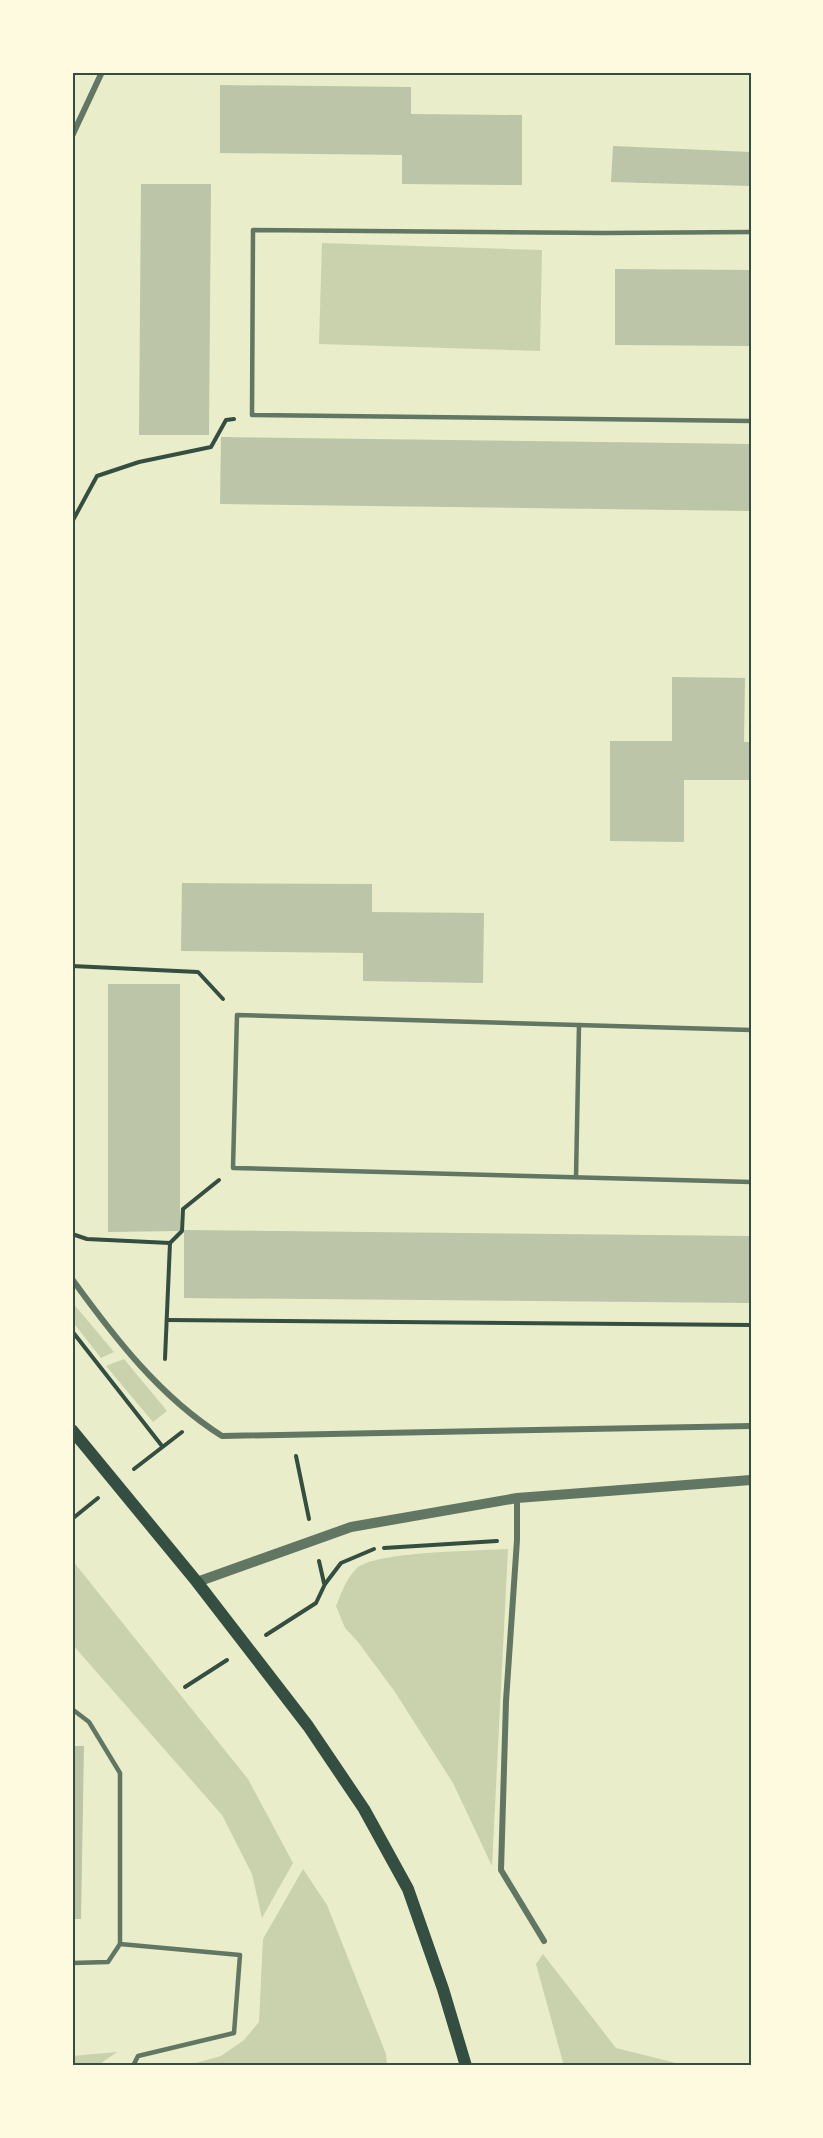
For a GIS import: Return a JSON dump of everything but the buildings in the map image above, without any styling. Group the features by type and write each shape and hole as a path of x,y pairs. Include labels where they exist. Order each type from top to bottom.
{"main road":[{"path":"72,1431 197,1582 315,1735 364,1809 408,1889 443,1989 466,2066"}],"street":[{"path":"72,136 102,72"},
{"path":"72,1279 99,1316 164,1391 197,1420 222,1436 751,1426"},
{"path":"197,1582 351,1527 517,1498 751,1480"},
{"path":"517,1498 517,1540 506,1701 501,1870 544,1941"}],"lane":[{"path":"751,232 253,230 252,416 751,421"},
{"path":"751,1030 237,1016 233,1168 751,1182"},
{"path":"576,1177 579,1025"},
{"path":"72,1709 89,1722 120,1773 120,1944 108,1962 72,1963"},
{"path":"120,1944 240,1955 234,2033 138,2056 133,2066"}],"path":[{"path":"72,522 97,476 139,462 211,447 226,420 252,416"},
{"path":"72,966 198,972 237,1016"},
{"path":"164,1391 170,1243 182,1231 183,1209 233,1168"},
{"path":"72,1234 87,1239 170,1243"},
{"path":"167,1320 751,1325"},
{"path":"72,1331 162,1446"},
{"path":"291,1434 325,1584"},
{"path":"185,1687 316,1603 325,1584 341,1563 374,1549 517,1540"}],"green space":[{"path":"322,243 542,250 540,351 319,344"},
{"path":"72,1302 114,1352 101,1358 72,1321"},
{"path":"124,1359 167,1411 153,1422 106,1366"},
{"path":"508,1549 492,1866 453,1783 395,1692 345,1628 336,1606 349,1577 366,1563 404,1555"},
{"path":"72,1560 248,1779 293,1863 262,1918 252,1874 222,1815 72,1644"},
{"path":"303,1869 327,1905 386,2054 387,2066 152,2066 192,2064 221,2056 244,2040 259,2022 263,1939"},
{"path":"543,1954 616,2048 688,2066 564,2066 536,1964"},
{"path":"117,2052 97,2066 72,2066 72,2056"}]}
